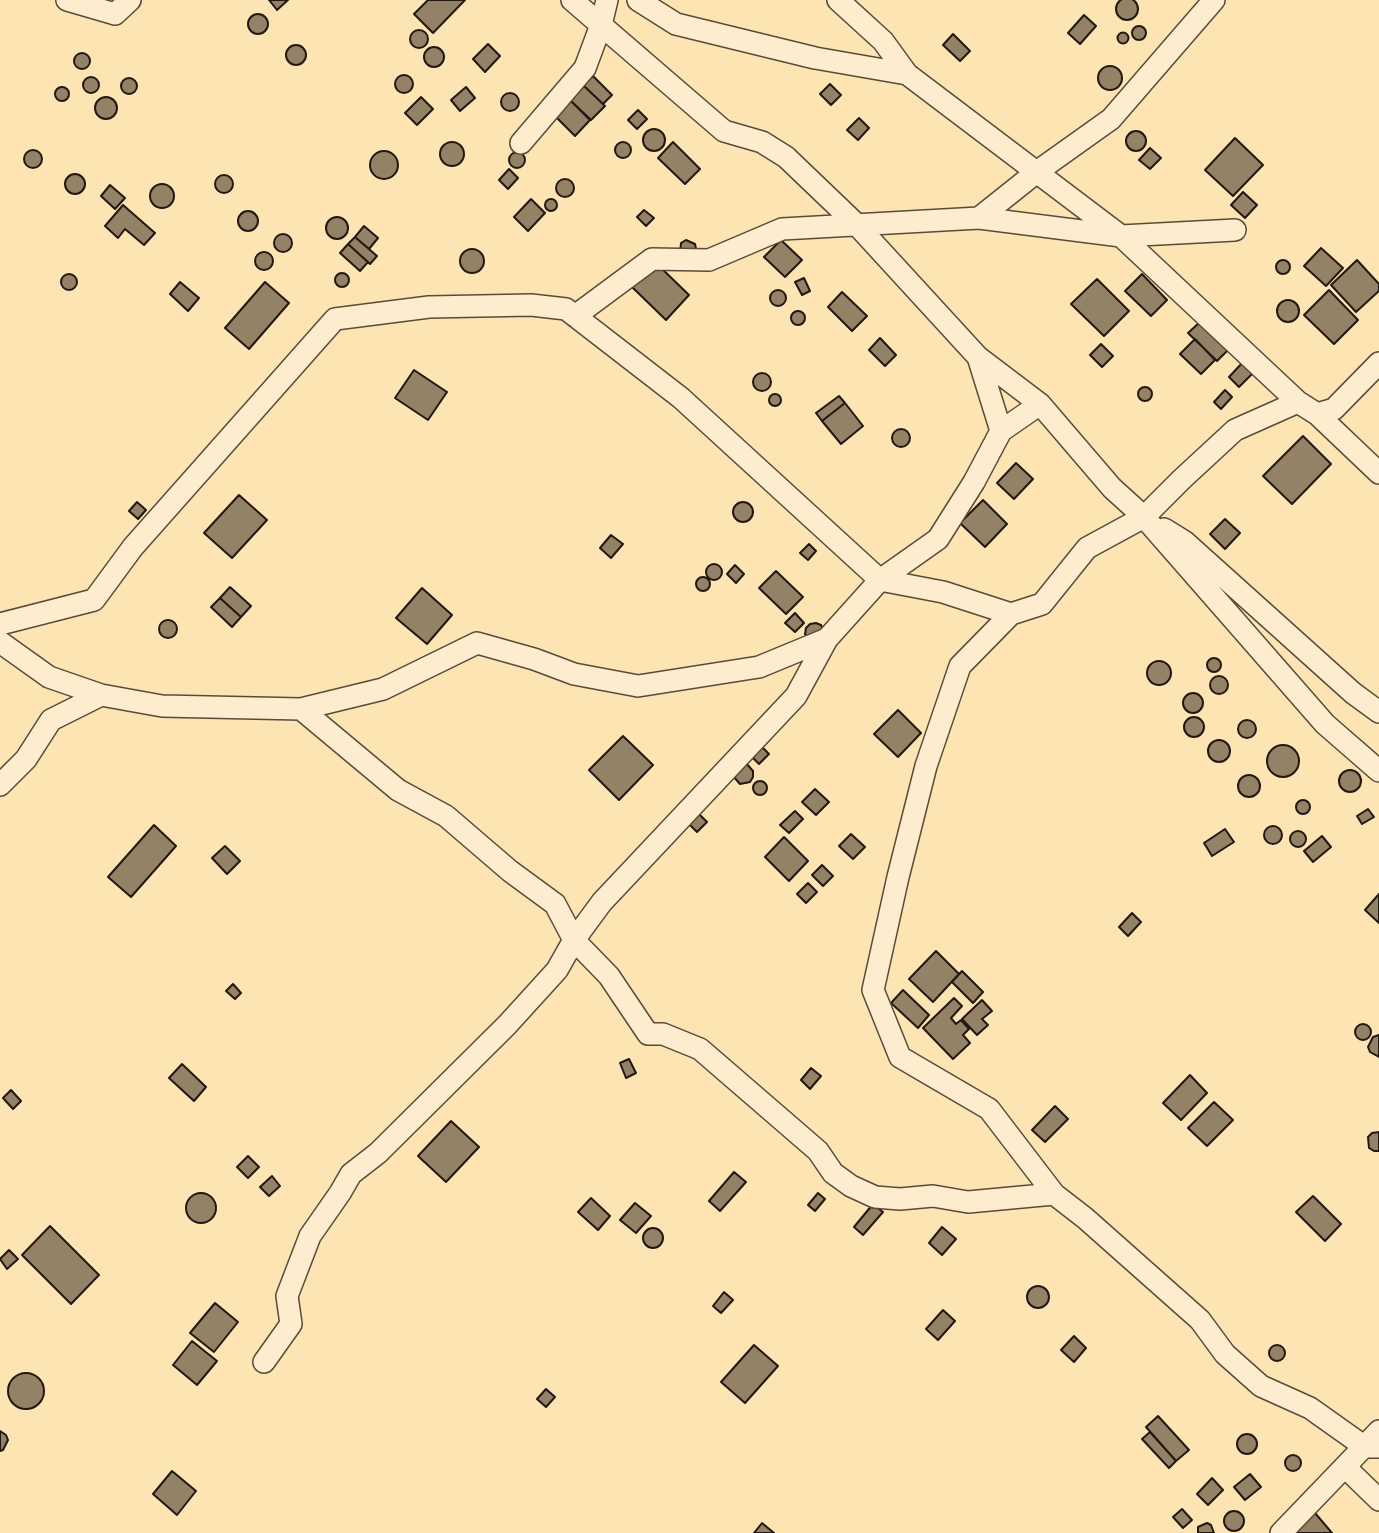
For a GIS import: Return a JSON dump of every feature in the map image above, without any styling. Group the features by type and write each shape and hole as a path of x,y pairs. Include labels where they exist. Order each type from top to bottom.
{"street":[{"path":"67,0 115,5"},
{"path":"572,0 724,131 762,142 786,157 856,224 978,357 1040,404 1112,488 1144,517 1325,724 1379,771"},
{"path":"521,143 585,68 607,0"},
{"path":"638,0 676,24 815,58 907,74"},
{"path":"838,0 883,41 907,74 1121,236 1298,402 1317,414 1379,473"},
{"path":"979,218 1038,171 1111,119 1214,0"},
{"path":"575,316 652,259 709,260 782,229 979,218 1121,236 1235,230"},
{"path":"0,624 94,600 133,547 335,319 429,307 531,304 566,309 681,398 880,580 943,592 1011,614"},
{"path":"978,357 1001,431"},
{"path":"1317,414 1334,409 1379,363"},
{"path":"1281,1533 1345,1467 1374,1442 1261,1386 1225,1354 1200,1320 1054,1194 989,1109 900,1057 873,990 926,766 960,666 1011,614 1042,604 1087,548 1144,517 1235,430 1298,402"},
{"path":"264,1362 291,1324 287,1296 310,1236 351,1174 379,1153 507,1026 557,970 574,940 602,902 796,696 827,639 880,580 938,539 974,482 1001,431 1040,404"},
{"path":"1144,517 1185,542 1353,693 1379,712"},
{"path":"0,642 48,677 101,695 162,706 301,709 383,689 477,643 534,659 574,674 638,686 759,667 827,639"},
{"path":"0,785 26,759 51,720 101,695"},
{"path":"301,709 398,790 446,816 510,871 555,904 574,940 609,976 648,1034 663,1034 700,1049 818,1152 833,1173 851,1186 875,1197 900,1199 933,1196 968,1202 1054,1194"},
{"path":"1345,1467 1379,1500"}],"building":[{"path":"1127,-2 1137,5 1138,9 1131,19 1127,20 1117,13 1116,9 1123,-1"},
{"path":"269,0 288,0 277,10"},
{"path":"428,0 465,0 433,33 414,14"},
{"path":"258,14 265,17 268,24 265,31 258,34 251,31 248,24 251,17"},
{"path":"1084,15 1096,26 1080,44 1068,33"},
{"path":"1136,26 1142,26 1146,33 1142,40 1136,40 1132,36 1132,30"},
{"path":"415,30 423,30 428,39 426,46 415,48 410,43 410,35"},
{"path":"1123,32 1129,38 1123,44 1117,38"},
{"path":"953,34 970,51 960,61 943,45"},
{"path":"488,44 500,56 485,72 473,59"},
{"path":"296,45 303,48 306,55 303,62 296,65 289,62 286,55 289,48"},
{"path":"434,47 441,50 444,57 441,64 434,67 427,64 424,57 427,50"},
{"path":"79,53 85,53 90,61 88,67 79,69 74,64 74,58"},
{"path":"1110,66 1119,69 1122,78 1119,87 1110,90 1101,87 1098,78 1101,69"},
{"path":"404,75 410,78 413,84 410,90 404,93 398,90 395,84 398,78"},
{"path":"593,76 612,95 603,104 583,85"},
{"path":"88,77 94,77 99,85 97,91 88,93 83,88 83,82"},
{"path":"129,78 135,80 135,92 129,94 123,92 121,86 123,80"},
{"path":"830,84 841,95 831,105 820,94"},
{"path":"584,86 605,106 591,120 570,100"},
{"path":"62,87 67,89 67,99 62,101 57,99 55,94 57,89"},
{"path":"466,87 475,98 460,111 451,100"},
{"path":"510,93 516,96 519,102 516,108 510,111 504,108 501,102 504,96"},
{"path":"102,97 110,97 117,104 117,112 110,119 102,119 95,112 95,104"},
{"path":"421,97 433,109 417,125 405,113"},
{"path":"570,100 590,120 575,136 555,116"},
{"path":"638,110 647,119 637,129 628,120"},
{"path":"859,118 869,128 858,140 847,130"},
{"path":"654,129 662,132 665,140 662,148 654,151 646,148 643,140 646,132"},
{"path":"1136,131 1143,134 1146,141 1143,148 1136,151 1129,148 1126,141 1129,134"},
{"path":"1235,138 1263,165 1233,196 1205,170"},
{"path":"452,142 463,149 464,154 457,165 452,166 441,159 440,154 447,143"},
{"path":"623,142 629,144 629,156 623,158 617,156 615,150 617,144"},
{"path":"673,142 700,169 685,184 658,158"},
{"path":"1150,148 1161,158 1150,169 1139,160"},
{"path":"29,150 37,150 42,159 40,166 29,168 24,163 24,155"},
{"path":"384,151 394,155 398,165 394,175 384,179 374,175 370,165 374,155"},
{"path":"517,152 523,154 523,166 517,168 511,166 509,160 511,154"},
{"path":"509,169 518,178 508,189 499,180"},
{"path":"75,174 82,177 85,184 82,191 75,194 68,191 65,184 68,177"},
{"path":"224,175 230,178 233,184 230,190 224,193 218,190 215,184 218,178"},
{"path":"561,179 569,179 574,188 572,195 561,197 556,192 556,184"},
{"path":"162,184 170,188 174,196 170,204 162,208 154,204 150,196 154,188"},
{"path":"110,185 125,198 115,209 101,196"},
{"path":"1243,192 1257,205 1245,218 1231,205"},
{"path":"531,199 545,213 528,231 514,217"},
{"path":"551,199 557,205 551,211 545,205"},
{"path":"123,205 155,233 144,245 125,229 118,238 105,226"},
{"path":"644,210 654,218 646,226 637,217"},
{"path":"244,211 252,211 258,221 252,231 244,231 238,225 238,217"},
{"path":"337,217 345,220 348,228 345,236 337,239 329,236 326,228 329,220"},
{"path":"364,226 378,238 369,249 355,237"},
{"path":"283,234 289,237 292,243 289,249 283,252 277,249 274,243 277,237"},
{"path":"355,237 377,256 370,264 348,244"},
{"path":"686,240 695,244 696,249 680,253 681,243"},
{"path":"781,240 802,260 785,277 764,257"},
{"path":"348,244 368,262 360,271 340,253"},
{"path":"1321,248 1343,268 1326,286 1304,266"},
{"path":"472,249 483,256 484,261 477,272 472,273 461,266 460,261 467,250"},
{"path":"264,252 270,255 273,261 270,267 264,270 258,267 255,261 258,255"},
{"path":"1280,260 1286,260 1290,267 1286,274 1280,274 1276,270 1276,264"},
{"path":"1357,260 1379,284 1379,291 1356,312 1331,285"},
{"path":"656,263 689,295 666,320 632,287"},
{"path":"342,273 347,275 347,285 342,287 337,285 335,280 337,275"},
{"path":"69,274 75,276 75,288 69,290 63,288 61,282 63,276"},
{"path":"1142,274 1167,300 1151,316 1125,291"},
{"path":"804,278 810,291 802,295 795,282"},
{"path":"1097,279 1129,311 1104,336 1071,304"},
{"path":"180,282 199,298 188,311 170,294"},
{"path":"265,282 289,303 249,349 225,328"},
{"path":"775,290 781,290 786,298 784,304 775,306 770,301 770,295"},
{"path":"1329,290 1358,320 1334,344 1304,315"},
{"path":"842,292 867,316 852,331 828,307"},
{"path":"1288,300 1296,303 1299,311 1296,319 1288,322 1280,319 1277,311 1280,303"},
{"path":"795,311 801,311 805,318 801,325 795,325 791,321 791,315"},
{"path":"1200,322 1228,350 1217,361 1188,333"},
{"path":"880,338 896,355 885,366 869,350"},
{"path":"1195,339 1215,360 1201,374 1180,354"},
{"path":"1101,344 1113,356 1102,367 1090,355"},
{"path":"1244,361 1254,372 1239,387 1229,377"},
{"path":"414,370 447,392 428,420 395,398"},
{"path":"762,373 768,376 771,382 768,388 762,391 756,388 753,382 756,376"},
{"path":"1142,387 1148,387 1152,394 1148,401 1142,401 1138,397 1138,391"},
{"path":"1225,390 1232,397 1221,409 1214,402"},
{"path":"775,394 781,400 775,406 769,400"},
{"path":"839,396 845,403 822,421 816,413"},
{"path":"845,403 863,426 841,444 822,421"},
{"path":"897,429 905,429 910,438 908,445 897,447 892,442 892,434"},
{"path":"1303,436 1331,464 1292,504 1263,476"},
{"path":"1016,463 1033,479 1014,499 997,483"},
{"path":"239,495 267,520 232,558 204,533"},
{"path":"983,500 1007,524 985,547 960,523"},
{"path":"137,502 146,510 138,519 129,511"},
{"path":"743,502 750,505 753,512 750,519 743,522 736,519 733,512 736,505"},
{"path":"1225,519 1240,533 1225,549 1210,534"},
{"path":"611,535 623,544 611,558 600,548"},
{"path":"809,544 816,551 808,560 800,553"},
{"path":"714,564 720,566 720,578 714,580 708,578 706,572 708,566"},
{"path":"735,565 744,574 736,583 727,574"},
{"path":"776,571 803,597 786,614 759,588"},
{"path":"700,577 706,577 710,584 706,591 700,591 696,587 696,581"},
{"path":"230,587 251,606 241,617 220,598"},
{"path":"422,588 452,615 427,644 396,618"},
{"path":"220,598 241,617 232,627 211,607"},
{"path":"795,613 804,623 795,632 785,623"},
{"path":"164,620 172,620 177,629 175,636 164,638 159,633 159,625"},
{"path":"816,623 821,625 824,631 808,639 806,628"},
{"path":"1214,658 1219,660 1219,670 1214,672 1209,670 1207,665 1209,660"},
{"path":"1159,661 1168,664 1171,673 1168,682 1159,685 1150,682 1147,673 1150,664"},
{"path":"1219,676 1225,679 1228,685 1225,691 1219,694 1213,691 1210,685 1213,679"},
{"path":"1189,693 1197,693 1203,703 1197,713 1189,713 1183,707 1183,699"},
{"path":"898,710 921,733 898,757 874,734"},
{"path":"1190,717 1198,717 1204,727 1198,737 1190,737 1184,731 1184,723"},
{"path":"1243,720 1251,720 1256,729 1254,736 1243,738 1238,733 1238,725"},
{"path":"623,736 653,765 619,800 589,770"},
{"path":"1219,740 1227,743 1230,751 1227,759 1219,762 1211,759 1208,751 1211,743"},
{"path":"1283,745 1295,749 1299,761 1295,773 1283,777 1271,773 1267,761 1271,749"},
{"path":"761,746 769,754 759,764 751,756"},
{"path":"746,763 753,771 753,777 750,782 740,784 733,776"},
{"path":"1346,770 1354,770 1361,777 1361,785 1354,792 1346,792 1339,785 1339,777"},
{"path":"1249,775 1257,778 1260,786 1257,794 1249,797 1241,794 1238,786 1241,778"},
{"path":"757,781 763,781 767,788 763,795 757,795 753,791 753,785"},
{"path":"815,789 829,802 816,815 802,802"},
{"path":"1303,800 1308,802 1308,812 1303,814 1298,812 1296,807 1298,802"},
{"path":"1368,809 1374,817 1362,824 1357,816"},
{"path":"795,811 803,819 789,833 780,825"},
{"path":"697,812 707,822 697,832 687,822"},
{"path":"154,825 176,846 131,897 108,877"},
{"path":"1273,826 1279,829 1282,835 1279,841 1273,844 1267,841 1264,835 1267,829"},
{"path":"1225,829 1234,842 1212,856 1204,843"},
{"path":"1295,831 1301,831 1306,839 1304,845 1295,847 1290,842 1290,836"},
{"path":"851,834 865,847 853,859 839,846"},
{"path":"1322,836 1331,847 1313,862 1304,851"},
{"path":"784,837 808,861 789,881 765,857"},
{"path":"225,846 240,861 227,874 212,858"},
{"path":"822,865 833,876 823,886 812,875"},
{"path":"808,883 817,892 806,903 797,894"},
{"path":"1379,894 1379,923 1365,910"},
{"path":"1132,913 1141,922 1128,936 1119,927"},
{"path":"936,951 959,974 933,1002 909,979"},
{"path":"962,971 983,992 973,1003 952,982"},
{"path":"233,984 241,993 235,999 226,991"},
{"path":"903,990 929,1015 918,1028 891,1003"},
{"path":"954,998 962,1006 951,1018 956,1024 961,1020 969,1029 963,1035 970,1043 953,1059 923,1028"},
{"path":"982,1000 992,1011 982,1019 988,1025 977,1035 962,1019"},
{"path":"1363,1024 1369,1026 1369,1038 1363,1040 1357,1038 1355,1032 1357,1026"},
{"path":"1379,1035 1379,1057 1370,1052 1368,1047 1373,1037"},
{"path":"629,1059 636,1073 626,1078 620,1063"},
{"path":"182,1064 206,1087 194,1101 169,1078"},
{"path":"811,1068 821,1076 810,1089 801,1080"},
{"path":"1190,1075 1207,1093 1181,1120 1163,1103"},
{"path":"11,1090 21,1101 13,1109 3,1098"},
{"path":"1214,1102 1233,1120 1207,1146 1188,1128"},
{"path":"1055,1106 1068,1119 1045,1142 1032,1130"},
{"path":"451,1121 479,1147 446,1182 418,1156"},
{"path":"1379,1132 1379,1151 1374,1151 1369,1148 1368,1137"},
{"path":"248,1156 259,1167 248,1178 237,1167"},
{"path":"734,1172 746,1182 720,1211 709,1201"},
{"path":"272,1176 280,1186 269,1196 260,1187"},
{"path":"201,1193 211,1198 216,1208 211,1218 201,1223 191,1218 186,1208 191,1198"},
{"path":"818,1193 825,1199 815,1211 808,1205"},
{"path":"1313,1196 1341,1224 1325,1241 1296,1212"},
{"path":"591,1198 610,1216 598,1230 578,1212"},
{"path":"635,1203 651,1216 636,1233 620,1220"},
{"path":"873,1204 883,1212 863,1235 854,1227"},
{"path":"50,1226 99,1275 71,1304 22,1255"},
{"path":"942,1227 956,1239 942,1255 929,1243"},
{"path":"653,1228 660,1231 663,1238 660,1245 653,1248 646,1245 643,1238 646,1231"},
{"path":"9,1250 18,1259 7,1269 0,1259"},
{"path":"1034,1286 1042,1286 1049,1293 1049,1301 1042,1308 1034,1308 1027,1301 1027,1293"},
{"path":"724,1292 733,1300 721,1313 713,1306"},
{"path":"215,1303 238,1322 214,1352 190,1333"},
{"path":"943,1310 955,1321 938,1340 926,1329"},
{"path":"1074,1336 1086,1348 1074,1362 1061,1350"},
{"path":"192,1341 217,1361 197,1385 173,1365"},
{"path":"754,1345 778,1366 745,1403 721,1382"},
{"path":"1277,1345 1283,1347 1283,1359 1277,1361 1271,1359 1269,1353 1271,1347"},
{"path":"26,1373 39,1378 44,1391 39,1404 26,1409 13,1404 8,1391 13,1378"},
{"path":"546,1389 555,1397 546,1407 537,1399"},
{"path":"1158,1416 1189,1450 1176,1461 1146,1427"},
{"path":"0,1431 8,1440 0,1451"},
{"path":"1150,1432 1176,1461 1169,1468 1142,1439"},
{"path":"1243,1434 1251,1434 1257,1444 1251,1454 1243,1454 1237,1448 1237,1440"},
{"path":"1293,1455 1299,1457 1299,1469 1293,1471 1287,1469 1285,1463 1287,1457"},
{"path":"172,1471 196,1491 177,1515 153,1494"},
{"path":"1250,1474 1261,1487 1245,1500 1234,1487"},
{"path":"1212,1478 1223,1490 1208,1505 1197,1494"},
{"path":"1182,1509 1192,1520 1183,1528 1173,1517"},
{"path":"1234,1511 1241,1514 1244,1521 1241,1528 1234,1531 1227,1528 1224,1521 1227,1514"},
{"path":"1315,1513 1332,1533 1292,1533"},
{"path":"762,1523 774,1533 754,1533"},
{"path":"1207,1523 1211,1525 1214,1533 1198,1533 1198,1527"}]}
